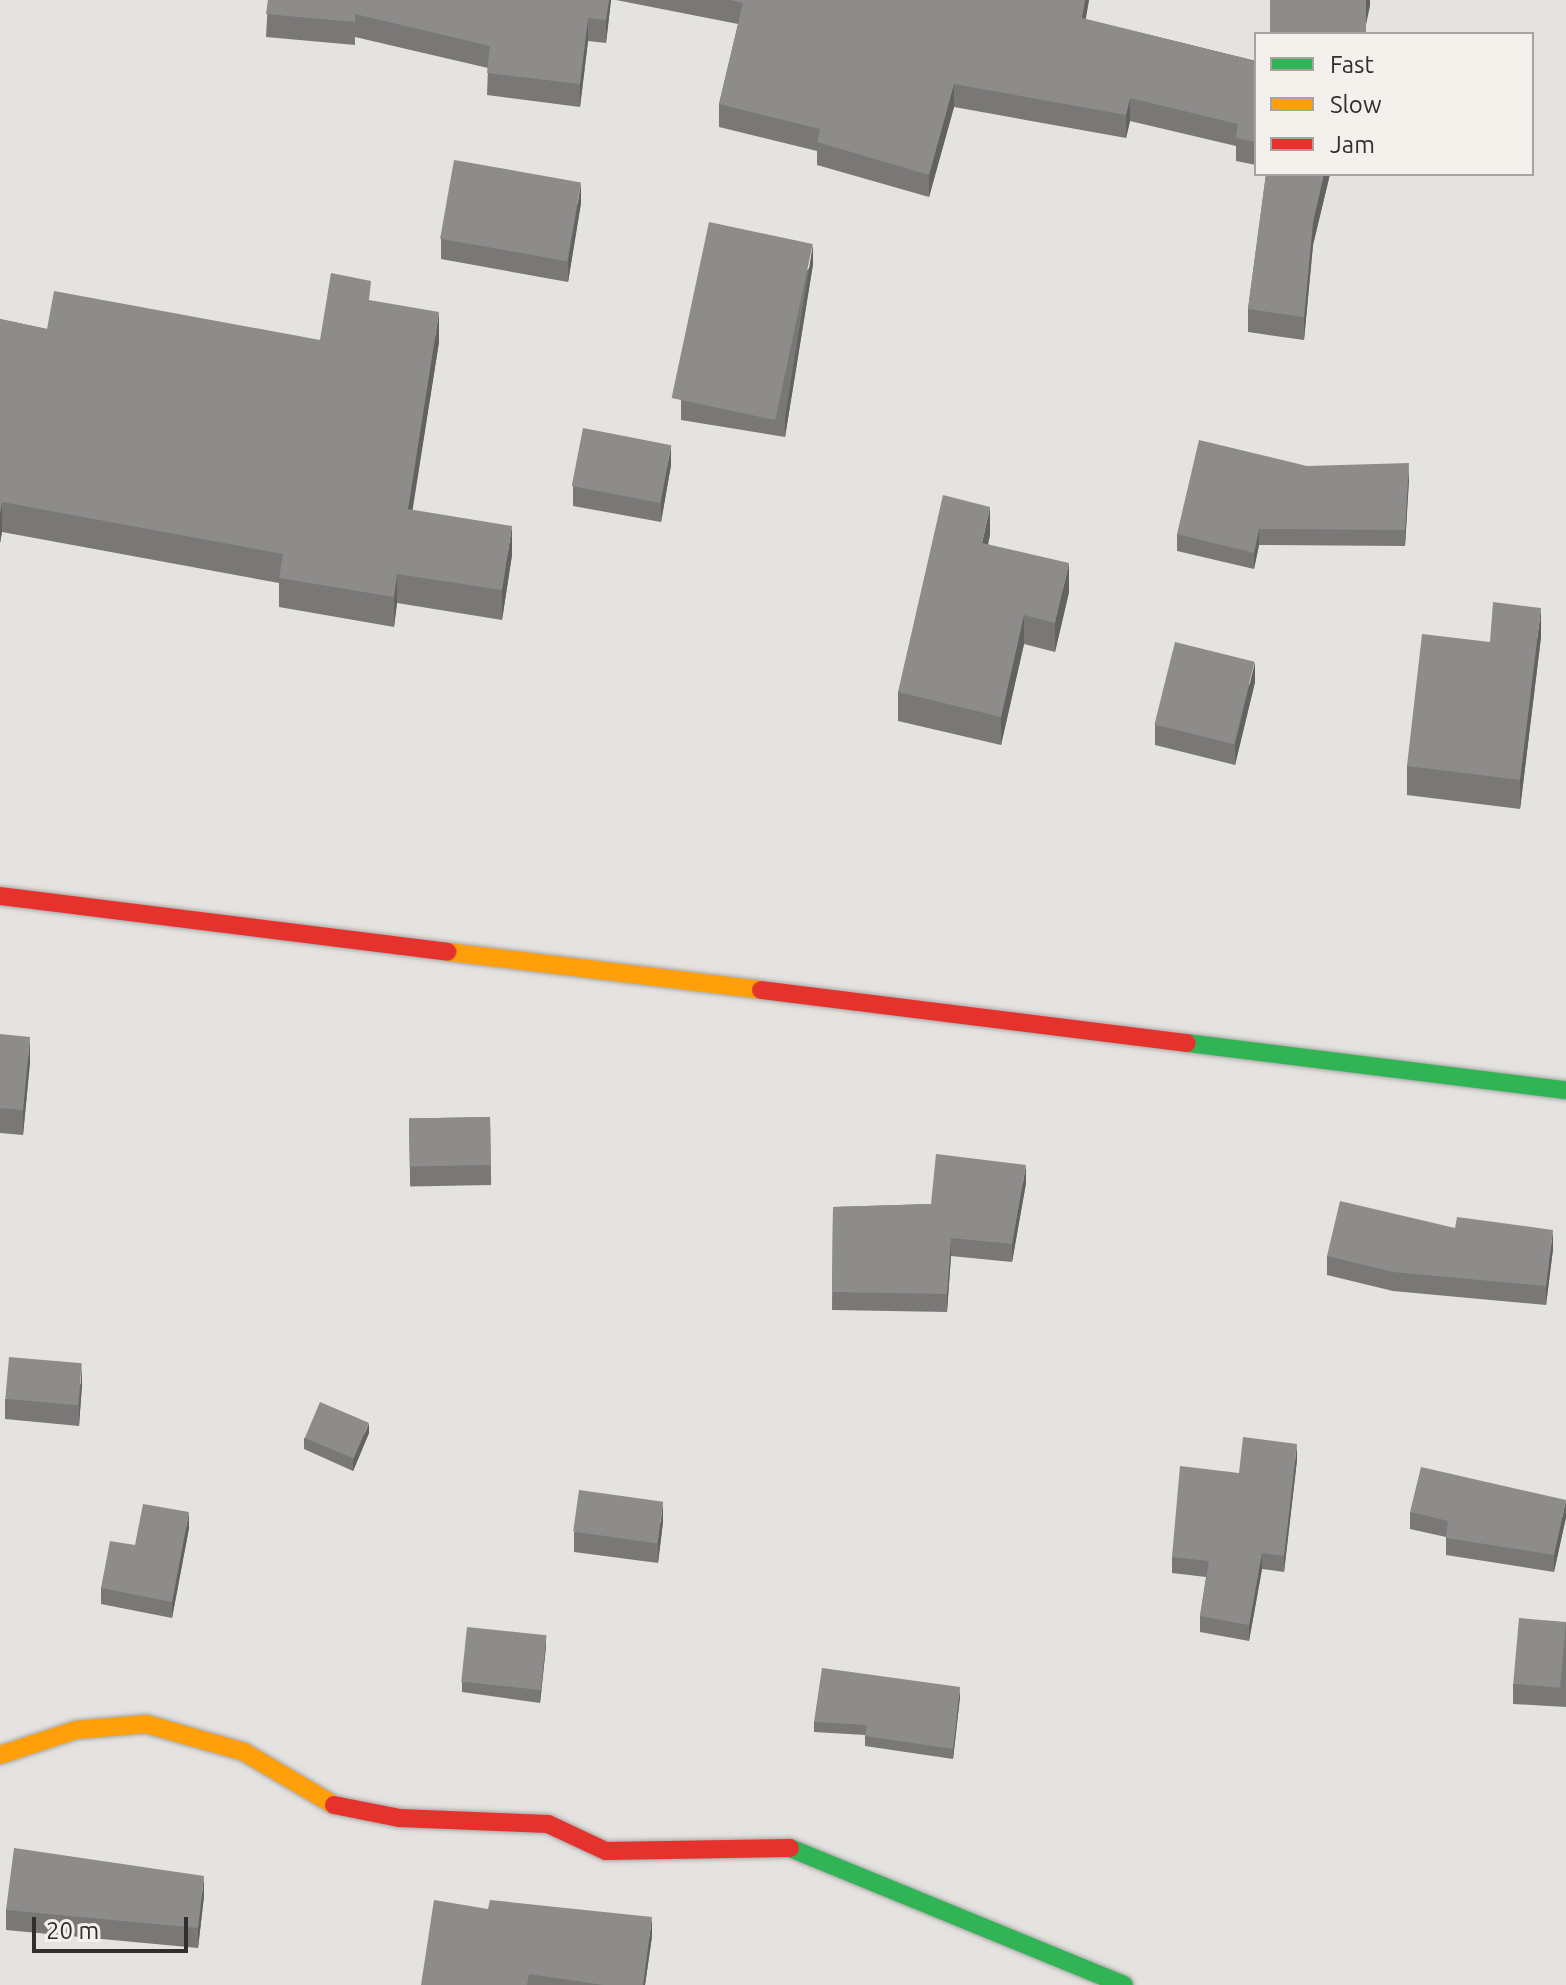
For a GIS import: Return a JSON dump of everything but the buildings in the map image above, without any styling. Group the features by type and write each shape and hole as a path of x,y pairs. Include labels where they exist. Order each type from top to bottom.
{"main road":[{"path":"0,896 1566,1090"},
{"path":"0,1755 76,1730 146,1724 244,1752 333,1805 399,1818 548,1824 606,1851 800,1848 1124,1985"}],"traffic: fast":[{"path":"1187,1043 1566,1090"},
{"path":"790,1848 1124,1985"}],"traffic: slow":[{"path":"448,952 761,990"},
{"path":"0,1755 76,1730 146,1724 244,1752 334,1805"}],"traffic: jam":[{"path":"0,896 448,952"},
{"path":"761,990 1187,1043"},
{"path":"334,1805 399,1818 548,1824 606,1851 790,1848"}]}
